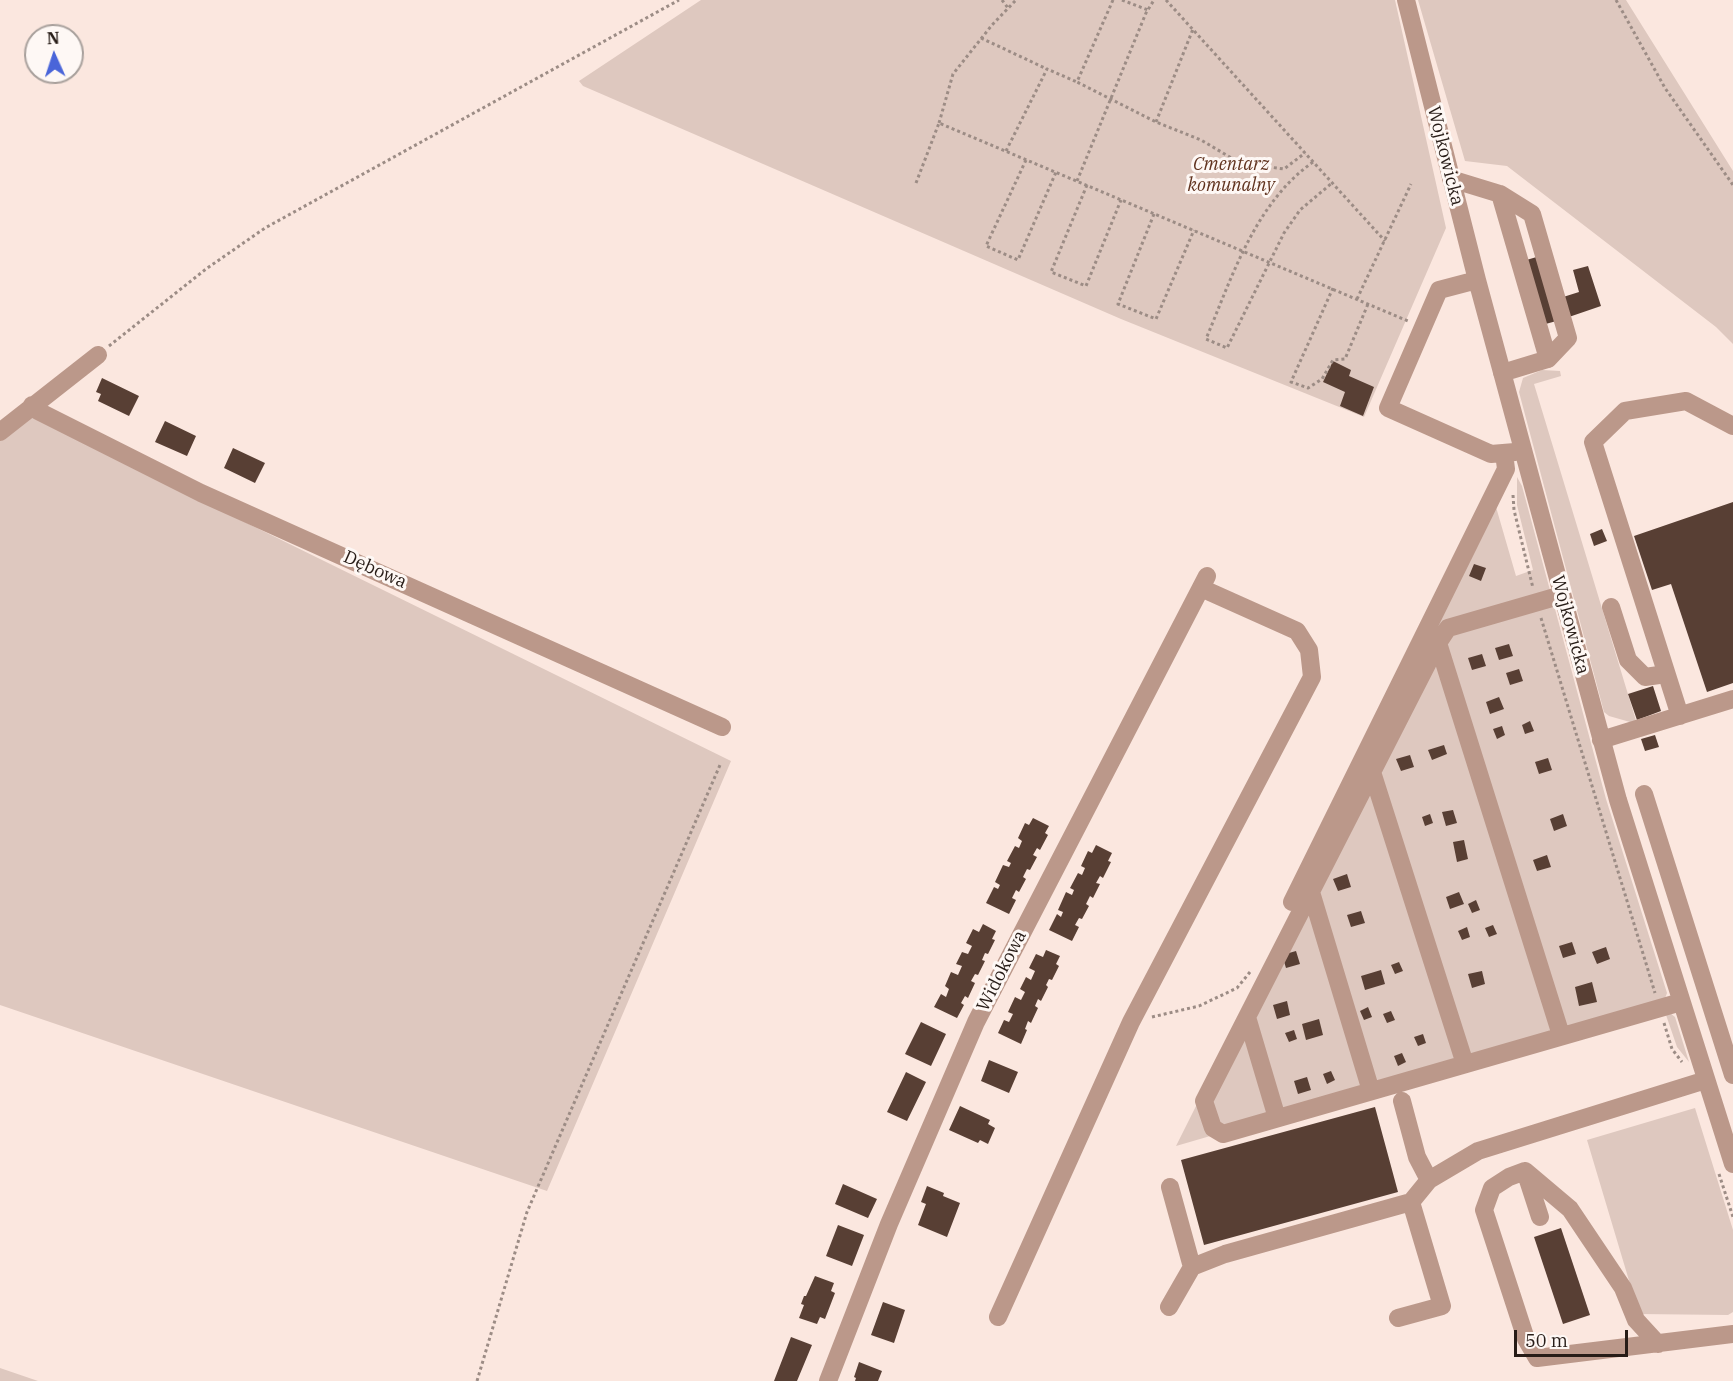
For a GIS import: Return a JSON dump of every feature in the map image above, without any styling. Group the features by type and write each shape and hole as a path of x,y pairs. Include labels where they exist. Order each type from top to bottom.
{"street":[{"name":"Wojkowicka","path":"1406,0 1502,372 1512,452 1562,595 1618,800 1681,1002 1698,1082 1726,1169"},
{"path":"1451,179 1500,194 1532,214 1568,338 1548,359 1502,372"},
{"path":"1500,194 1548,359"},
{"path":"1267,953 1506,469 1512,452 1491,454 1389,408 1439,291 1477,280"},
{"path":"0,432 98,355"},
{"path":"1680,716 1593,442 1625,411 1686,401 1733,426"},
{"name":"Dębowa","path":"32,405 38,411 201,493 722,727"},
{"name":"Widokowa","path":"828,1381 889,1224 976,1022 1204,582 1298,631 1309,650 1312,677 1131,1022"},
{"path":"1562,595 1448,628 1438,643 1204,1101 1213,1128 1223,1134 1681,1002"},
{"path":"1611,607 1628,660 1645,677 1666,674"},
{"path":"1438,643 1561,1035"},
{"path":"1601,740 1733,699"},
{"path":"1372,772 1465,1064"},
{"path":"1644,794 1733,1075"},
{"path":"1311,892 1371,1091"},
{"path":"1247,1017 1277,1118"},
{"path":"998,1317 1131,1022"},
{"path":"1169,1307 1192,1267 1225,1254 1411,1202 1429,1180 1478,1150 1698,1082"},
{"path":"1402,1101 1417,1157 1429,1180"},
{"path":"1525,1171 1540,1217"},
{"path":"1525,1171 1570,1209 1623,1288 1636,1320 1658,1344"},
{"path":"1525,1171 1509,1177 1492,1188 1484,1210 1526,1339 1537,1358 1733,1334"},
{"path":"1170,1187 1192,1267"},
{"path":"1398,1318 1442,1306 1411,1202"}],"path":[{"path":"98,355 206,269 265,228 679,0"},
{"path":"1002,0 1008,8"},
{"path":"916,183 939,123 953,74 981,38 1016,0"},
{"path":"1077,82 1113,0"},
{"path":"1122,0 1148,10"},
{"path":"1077,181 1154,0"},
{"path":"1166,0 1385,241"},
{"path":"1616,0 1665,88 1733,185"},
{"path":"1155,122 1193,29"},
{"path":"981,38 1077,82 1155,122 1201,140 1240,163 1284,169 1305,153"},
{"path":"1006,151 1047,69"},
{"path":"939,123 1423,328"},
{"path":"1026,160 986,246 1018,260 1056,172"},
{"path":"1313,162 1301,170 1282,191 1243,250 1206,339 1227,348 1284,232 1300,210 1332,183"},
{"path":"1358,299 1412,184"},
{"path":"1087,185 1051,272 1086,286 1121,200"},
{"path":"1154,213 1118,303 1127,307 1156,319 1194,230"},
{"path":"1333,288 1291,382 1308,388 1322,379 1333,360 1345,359 1368,304"},
{"path":"1513,487 1514,510 1536,602 1671,1047 1698,1082"},
{"path":"477,1381 527,1212 720,765"},
{"path":"1131,1022 1199,1006 1237,988 1267,953"},
{"path":"1726,1169 1733,1217"}],"green space":[{"name":"Cmentarz komunalny","path":"701,0 1395,0 1446,228 1364,417 1121,319 583,86 579,81"},
{"path":"1418,0 1626,0 1733,171 1733,344 1716,327 1507,166 1465,161"},
{"path":"1542,370 1560,371 1561,376 1534,384 1637,724 1609,716 1604,712 1519,392 1523,378"},
{"path":"33,410 143,472 731,761 547,1191 0,1005 0,436"},
{"path":"1517,477 1522,486 1606,799 1667,993 1663,1004 1176,1146 1496,507 1516,576 1533,570 1517,505"},
{"path":"1665,1012 1675,1017 1689,1062 1677,1047"},
{"path":"1695,1108 1733,1230 1733,1312 1728,1315 1639,1314 1587,1140"},
{"path":"0,1368 38,1381 0,1381"}],"building":[{"path":"1540,256 1560,320 1542,325 1523,261"},
{"path":"1588,266 1601,306 1566,318 1560,298 1579,292 1573,270"},
{"path":"1333,361 1351,370 1349,376 1374,387 1363,416 1340,406 1345,392 1323,382"},
{"path":"102,378 139,396 129,416 98,401 101,394 96,392"},
{"path":"165,421 196,436 187,456 155,442"},
{"path":"233,448 265,463 255,483 224,468"},
{"path":"1733,502 1733,683 1707,692 1671,584 1652,590 1634,536"},
{"path":"1602,529 1607,541 1594,546 1590,534"},
{"path":"1474,564 1486,568 1481,581 1469,576"},
{"path":"1509,644 1513,656 1499,660 1495,648"},
{"path":"1482,654 1486,666 1472,670 1468,658"},
{"path":"1519,669 1523,681 1510,685 1506,673"},
{"path":"1653,686 1661,711 1637,720 1628,694"},
{"path":"1499,697 1504,709 1490,714 1486,702"},
{"path":"1530,721 1534,731 1525,734 1522,725"},
{"path":"1502,726 1505,735 1497,739 1493,729"},
{"path":"1655,735 1659,747 1645,751 1641,739"},
{"path":"1444,745 1447,754 1432,760 1428,750"},
{"path":"1410,755 1414,767 1401,771 1396,759"},
{"path":"1548,758 1552,770 1539,774 1535,762"},
{"path":"1453,810 1457,823 1446,826 1442,812"},
{"path":"1430,814 1433,823 1425,826 1422,817"},
{"path":"1563,814 1567,826 1554,831 1550,819"},
{"path":"1033,818 1049,826 1045,833 1048,835 1040,850 1037,848 1033,855 1037,857 1030,870 1027,869 1023,877 1026,879 1019,892 1016,890 1012,898 1016,900 1009,914 986,903 994,887 998,889 1000,885 995,882 1003,865 1009,867 1011,863 1007,861 1015,846 1019,848 1022,841 1018,838 1025,823 1029,825"},
{"path":"1464,840 1468,859 1457,862 1453,842"},
{"path":"1096,845 1112,853 1108,861 1111,862 1103,878 1100,876 1096,883 1100,884 1093,898 1090,896 1086,904 1089,906 1082,919 1079,918 1075,925 1079,927 1072,941 1049,930 1057,914 1061,917 1063,912 1058,910 1066,892 1072,895 1074,890 1070,888 1078,873 1082,875 1085,868 1081,866 1088,851 1092,853"},
{"path":"1547,855 1551,867 1537,871 1533,860"},
{"path":"1347,874 1351,887 1338,891 1333,879"},
{"path":"1459,892 1464,904 1450,909 1446,897"},
{"path":"1476,900 1480,910 1472,913 1468,904"},
{"path":"1361,911 1365,923 1351,927 1347,915"},
{"path":"983,924 996,931 992,939 995,940 988,954 985,953 982,960 985,961 978,975 975,974 971,981 975,983 968,998 965,996 961,1003 964,1005 957,1018 934,1007 941,994 946,997 949,989 945,986 951,972 958,975 962,966 956,964 962,952 968,954 972,946 966,943 973,929 979,932"},
{"path":"1493,925 1497,934 1489,937 1485,928"},
{"path":"1467,927 1470,937 1462,940 1458,931"},
{"path":"1572,942 1576,954 1563,958 1559,946"},
{"path":"1606,947 1610,959 1597,964 1592,952"},
{"path":"1046,950 1060,956 1056,964 1059,966 1052,980 1049,979 1041,1001 1038,999 1035,1006 1038,1008 1031,1023 1028,1021 1021,1044 998,1033 1004,1020 1009,1022 1013,1014 1008,1012 1015,997 1021,1000 1025,992 1020,989 1026,977 1031,980 1035,971 1029,968 1036,954 1043,957"},
{"path":"1296,951 1300,964 1286,968 1282,955"},
{"path":"1399,962 1403,971 1395,974 1391,965"},
{"path":"1381,970 1385,984 1365,990 1361,976"},
{"path":"1482,971 1485,984 1472,988 1468,974"},
{"path":"1592,982 1597,1002 1579,1006 1575,987"},
{"path":"1287,1001 1290,1015 1277,1019 1273,1005"},
{"path":"1368,1007 1372,1017 1364,1020 1360,1011"},
{"path":"1391,1011 1395,1020 1387,1023 1383,1014"},
{"path":"1319,1019 1323,1035 1306,1040 1302,1024"},
{"path":"921,1022 946,1034 931,1066 905,1054"},
{"path":"1294,1030 1297,1039 1289,1042 1285,1033"},
{"path":"1423,1034 1426,1043 1418,1046 1414,1037"},
{"path":"1402,1053 1406,1062 1398,1066 1394,1056"},
{"path":"989,1060 1018,1072 1009,1093 981,1081"},
{"path":"1331,1071 1335,1080 1327,1084 1323,1074"},
{"path":"906,1072 926,1082 907,1121 887,1112"},
{"path":"1307,1077 1311,1090 1298,1094 1294,1081"},
{"path":"960,1106 990,1120 988,1124 995,1128 988,1144 980,1140 978,1143 949,1130"},
{"path":"1375,1107 1398,1192 1204,1245 1181,1160"},
{"path":"843,1184 877,1199 868,1218 835,1204"},
{"path":"927,1186 960,1203 947,1237 918,1225 926,1204 921,1202"},
{"path":"838,1225 864,1235 852,1266 826,1256"},
{"path":"1561,1228 1590,1315 1563,1324 1534,1237"},
{"path":"815,1276 834,1283 831,1291 835,1293 825,1319 820,1317 817,1324 799,1318 804,1305 801,1304 804,1296"},
{"path":"883,1302 905,1310 894,1343 871,1335"},
{"path":"791,1337 812,1345 797,1381 774,1381"},
{"path":"859,1362 882,1371 878,1381 855,1381 854,1377"}]}
